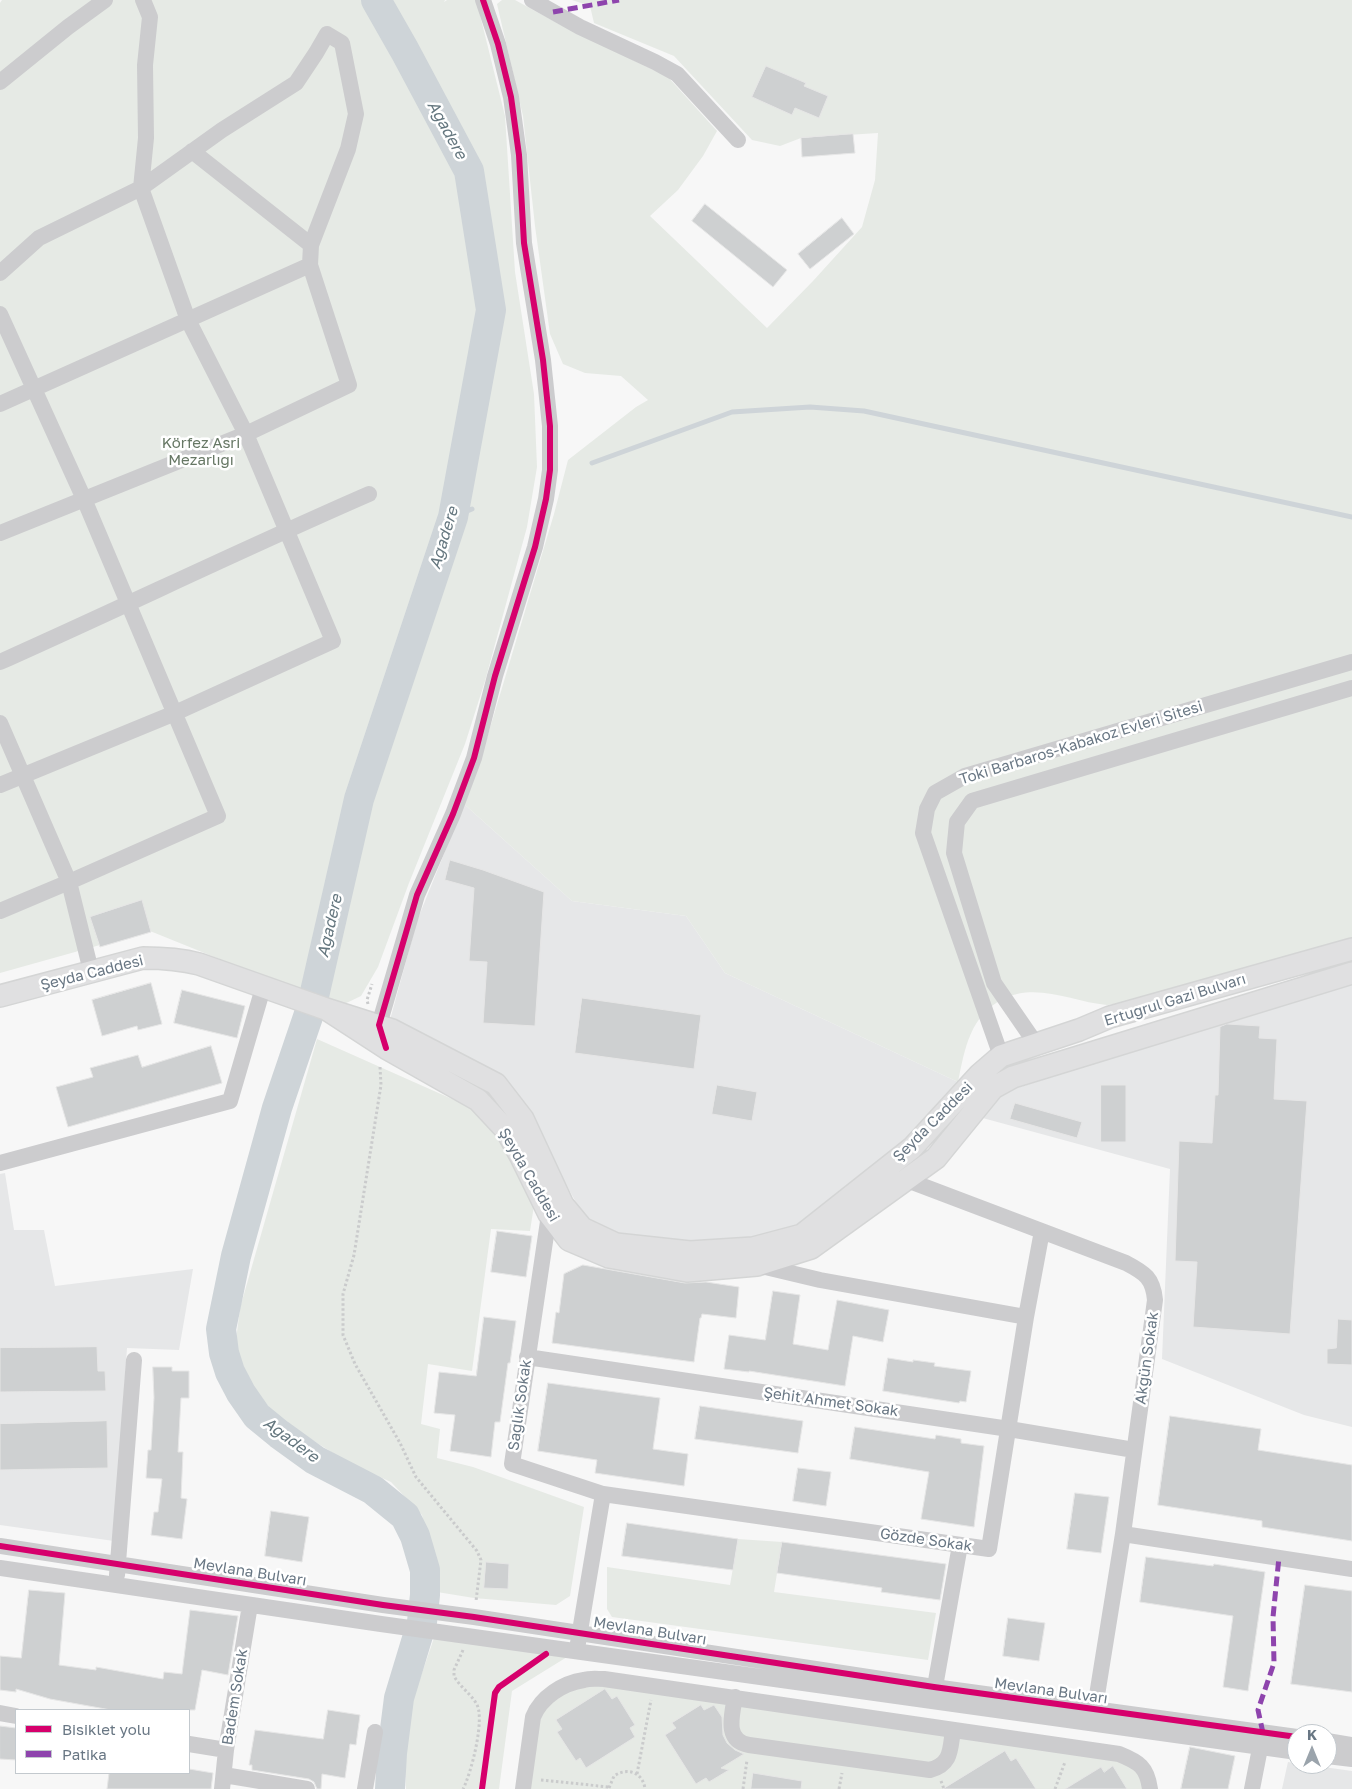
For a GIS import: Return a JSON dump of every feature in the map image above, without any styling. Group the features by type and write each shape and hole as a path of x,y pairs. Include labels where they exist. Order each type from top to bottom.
{"main road":[{"name":"Ertuğrul Gazi Bulvarı","path":"1001,1056 1079,1030 1110,1017 1352,948"},
{"name":"Şeyda Caddesi","path":"0,996 143,958 172,959 199,964 326,1010 378,1034 478,1100 506,1130 549,1214 569,1240 609,1257 687,1271 755,1256 811,1248 936,1158 993,1088 1013,1077 1047,1068"},
{"name":"Ertuğrul Gazi Bulvarı","path":"1047,1068 1352,973"},
{"name":"Şeyda Caddesi","path":"378,1034 392,1030 496,1084 524,1120 563,1205 582,1228 616,1244 690,1252 755,1256 802,1235 912,1148 979,1075 1001,1056"}],"street":[{"path":"0,82 105,0"},
{"path":"0,785 175,713 333,641 246,434 188,320 140,188 146,138 145,64 150,17 143,0"},
{"path":"378,1034 417,895 453,814 474,758 495,676 535,547 546,499 550,470 550,426 543,360 524,243 518,155 511,97 498,44 483,0"},
{"path":"532,0 580,27 677,74 738,140"},
{"path":"0,273 39,238 140,188 222,130 296,83 327,34 342,43 356,114 348,149 311,245 310,265 349,385 246,434 0,533"},
{"path":"192,151 311,245"},
{"path":"0,404 310,265"},
{"path":"0,314 84,500 218,816 0,911"},
{"path":"0,662 128,605 286,530 369,494"},
{"name":"Toki Barbaros-Kabakoz Evleri Sitesi","path":"1001,1056 922,833 927,810 935,793 964,776 1352,662"},
{"name":"Toki Barbaros-Kabakoz Evleri Sitesi","path":"1036,1044 994,983 954,853 957,822 972,801 1352,688"},
{"path":"0,723 69,882 91,971"},
{"path":"0,1163 230,1101 263,988"},
{"name":"Akgün Sokak","path":"882,1171 1126,1263 1140,1270 1154,1287 1155,1300 1123,1534 1093,1716"},
{"name":"Sağlık Sokak","path":"553,1184 512,1464 603,1494"},
{"name":"Gözde Sokak","path":"603,1494 989,1549 1026,1317 1042,1231"},
{"path":"755,1256 820,1280 1026,1317"},
{"name":"Şehit Ahmet Sokak","path":"527,1357 1008,1429 1134,1450"},
{"path":"116,1585 134,1360"},
{"path":"577,1651 603,1494"},
{"path":"1123,1534 1352,1568"},
{"path":"933,1694 960,1545"},
{"name":"Mevlana Bulvarı","path":"0,1546 579,1633 933,1694"},
{"name":"Mevlana Bulvarı","path":"0,1568 577,1651 933,1694 1093,1716 1262,1740 1287,1749"},
{"name":"Badem Sokak","path":"223,1782 226,1750 250,1605"},
{"path":"524,1784 533,1717 536,1708 545,1698 568,1684 584,1679 604,1678 1119,1754 1132,1759 1143,1767 1150,1789"},
{"path":"735,1697 731,1721 732,1730 735,1738 742,1743 930,1770 938,1768 946,1762 949,1756 953,1730"},
{"path":"0,1713 15,1716"},
{"path":"365,1789 375,1732"},
{"name":"Mevlana Bulvarı","path":"1262,1740 1287,1739"},
{"path":"1252,1789 1262,1740"},
{"path":"1337,1743 1352,1745"},
{"path":"190,1744 226,1750"},
{"path":"1337,1757 1352,1759"},
{"path":"223,1782 307,1789"}],"path":[{"path":"372,983 367,1000 378,1034 381,1085 354,1255 343,1294 343,1335 355,1364 400,1443 416,1477 476,1551 481,1560 474,1617"},
{"path":"464,1789 476,1745 480,1717 477,1704 457,1680 454,1670 470,1636"},
{"path":"637,1774 654,1685"},
{"path":"743,1789 750,1744"},
{"path":"1055,1789 1071,1747"},
{"path":"524,1784 609,1788 614,1776 619,1772 631,1771 637,1774 645,1783 645,1789"}],"shaded area":[{"path":"464,804 572,901 686,916 725,973 958,1082 906,1139 835,1194 799,1226 763,1236 689,1244 612,1234 586,1220 550,1156 535,1120 504,1082 390,1020 417,921"},
{"path":"1352,983 1352,1427 1304,1415 1162,1359 1170,1169 979,1117 1004,1092"},
{"path":"5,1173 14,1230 44,1230 55,1286 193,1269 179,1350 127,1348 114,1541 0,1525 0,1174"},
{"path":"1287,1766 1287,1774 1337,1774 1337,1769 1352,1771 1352,1789 1282,1789"}],"green space":[{"name":"Körfez Asri Mezarlığı","path":"2,0 445,0 444,2 447,0 475,0 477,3 505,116 515,272 534,394 537,467 527,527 485,681 465,744 409,883 378,967 361,996 338,1007 150,931 0,973 0,3"},
{"path":"502,0 515,0 563,26 668,77 717,131 703,156 678,190 650,216 767,328 862,227 875,180 878,133 801,138 780,146 752,140 674,56 594,23 590,6 572,0 1352,0 1352,938 1136,999 1107,1005 1055,994 1029,992 1016,994 992,1006 976,1024 963,1057 958,1082 725,973 686,916 572,901 464,804 484,748 554,514 568,460 636,407 648,400 621,376 585,373 563,364 550,334 535,226 523,116 497,4"},
{"path":"317,1039 479,1111 509,1152 516,1171 535,1199 530,1231 491,1229 472,1371 428,1364 421,1424 440,1429 437,1458 473,1467 584,1507 570,1596 556,1605 474,1598 437,1592 422,1515 391,1482 347,1462 278,1418 248,1382 235,1348 240,1308"},
{"path":"738,1539 782,1542 774,1592 936,1613 928,1660 612,1617 607,1609 607,1567 730,1585"},
{"path":"434,1638 567,1657 512,1691 499,1789 406,1789 404,1744 411,1705"},
{"path":"584,1679 1132,1759 1150,1789 523,1789 533,1717"}],"building":[{"path":"766,66 806,83 804,86 828,96 819,118 795,108 792,115 752,97"},
{"path":"853,134 855,153 802,157 801,138"},
{"path":"705,204 787,270 773,287 692,221"},
{"path":"842,218 854,234 810,269 798,254"},
{"path":"450,860 544,892 535,1026 483,1023 487,962 469,961 474,888 445,880"},
{"path":"142,900 151,932 100,947 90,917"},
{"path":"151,983 162,1024 138,1030 137,1026 102,1036 92,1000"},
{"path":"182,990 245,1006 237,1038 174,1023"},
{"path":"582,998 701,1015 694,1069 575,1053"},
{"path":"1227,1024 1260,1026 1259,1038 1277,1039 1274,1099 1307,1101 1290,1334 1193,1327 1197,1262 1175,1261 1179,1141 1212,1143 1215,1095 1218,1095 1220,1027"},
{"path":"211,1046 222,1083 68,1127 56,1087 93,1077 90,1068 138,1055 142,1067"},
{"path":"717,1085 757,1092 752,1121 712,1114"},
{"path":"1101,1085 1126,1085 1126,1142 1101,1142"},
{"path":"1015,1103 1082,1122 1077,1138 1010,1119"},
{"path":"497,1231 532,1236 526,1277 491,1272"},
{"path":"583,1265 685,1283 706,1282 739,1287 736,1318 702,1314 694,1362 552,1343 556,1312 559,1313 564,1274"},
{"path":"773,1291 800,1295 793,1344 828,1350 837,1300 889,1310 883,1342 853,1336 845,1386 724,1369 729,1335 765,1340"},
{"path":"484,1317 516,1321 500,1422 495,1422 491,1457 450,1451 455,1415 434,1413 439,1372 476,1376"},
{"path":"1338,1319 1352,1320 1352,1365 1327,1364 1327,1349 1336,1348"},
{"path":"97,1347 98,1371 105,1371 106,1391 0,1392 0,1348"},
{"path":"888,1358 935,1363 934,1366 971,1371 966,1402 960,1401 959,1403 883,1391"},
{"path":"153,1367 172,1367 172,1371 189,1371 189,1398 181,1398 178,1452 183,1452 181,1498 187,1499 182,1539 151,1535 154,1512 158,1512 162,1479 146,1478 148,1450 151,1450 154,1398"},
{"path":"548,1383 660,1398 653,1449 688,1454 684,1486 595,1473 597,1460 538,1451"},
{"path":"700,1406 803,1421 798,1453 695,1439"},
{"path":"1170,1416 1261,1429 1258,1450 1352,1465 1352,1541 1262,1527 1262,1521 1158,1505"},
{"path":"107,1421 108,1468 0,1470 0,1424"},
{"path":"855,1427 935,1439 936,1435 961,1439 961,1443 984,1446 974,1527 921,1519 929,1472 850,1459"},
{"path":"798,1468 831,1472 826,1506 793,1501"},
{"path":"1075,1493 1109,1497 1101,1553 1067,1549"},
{"path":"271,1511 309,1517 302,1562 265,1556"},
{"path":"627,1523 738,1539 733,1570 622,1556"},
{"path":"782,1542 946,1564 940,1600 881,1592 882,1588 777,1573"},
{"path":"1146,1557 1213,1566 1214,1564 1265,1572 1248,1691 1223,1687 1233,1616 1140,1602"},
{"path":"486,1562 509,1564 508,1589 484,1588"},
{"path":"1305,1585 1352,1591 1352,1692 1291,1684"},
{"path":"29,1590 65,1593 59,1665 96,1670 96,1667 163,1679 164,1672 182,1674 190,1610 238,1616 228,1675 202,1670 195,1710 105,1709 50,1699 16,1689 16,1692 0,1690 0,1656 21,1658"},
{"path":"1008,1618 1045,1623 1039,1661 1003,1656"},
{"path":"605,1689 612,1699 617,1696 635,1725 630,1728 635,1737 586,1768 580,1758 576,1761 557,1732 562,1729 556,1720"},
{"path":"701,1705 704,1710 714,1705 722,1717 723,1735 727,1743 735,1750 744,1754 721,1768 729,1770 709,1782 706,1778 696,1784 665,1735 676,1728 672,1723"},
{"path":"328,1710 360,1715 356,1745 350,1744 345,1778 322,1774 321,1789 317,1789 314,1782 309,1779 252,1770 252,1765 249,1765 255,1730 323,1739"},
{"path":"0,1726 15,1728 15,1760 0,1759"},
{"path":"1190,1747 1235,1756 1228,1789 1181,1789"},
{"path":"1005,1751 1011,1761 1016,1758 1036,1789 943,1789"},
{"path":"1113,1766 1127,1789 1065,1789 1101,1767 1104,1772"},
{"path":"190,1769 213,1773 211,1789 107,1789 109,1774 190,1774"},
{"path":"753,1773 802,1781 801,1789 751,1789"}],"waterway":[{"name":"Ağadere","path":"376,0 469,171 491,310 453,517 359,799 312,1005 277,1108 236,1256 221,1329 224,1353 230,1372 241,1393 257,1416 315,1460 373,1490 405,1516 415,1536 425,1570 425,1595 422,1622 399,1698 392,1753 390,1789"},
{"path":"592,463 732,412 810,407 864,411 1352,517"},
{"path":"453,517 472,509"}],"marked path":[{"path":"553,12 619,0"},
{"path":"1263,1733 1258,1710 1274,1663 1273,1617 1279,1557"}],"cycle path":[{"path":"386,1048 379,1025 417,895 453,814 474,758 495,676 535,547 546,499 550,470 550,426 543,360 524,243 519,155 511,97 498,44 483,0"},
{"path":"0,1546 934,1687 1287,1736"},
{"path":"482,1789 495,1693 499,1687 546,1654"}]}
